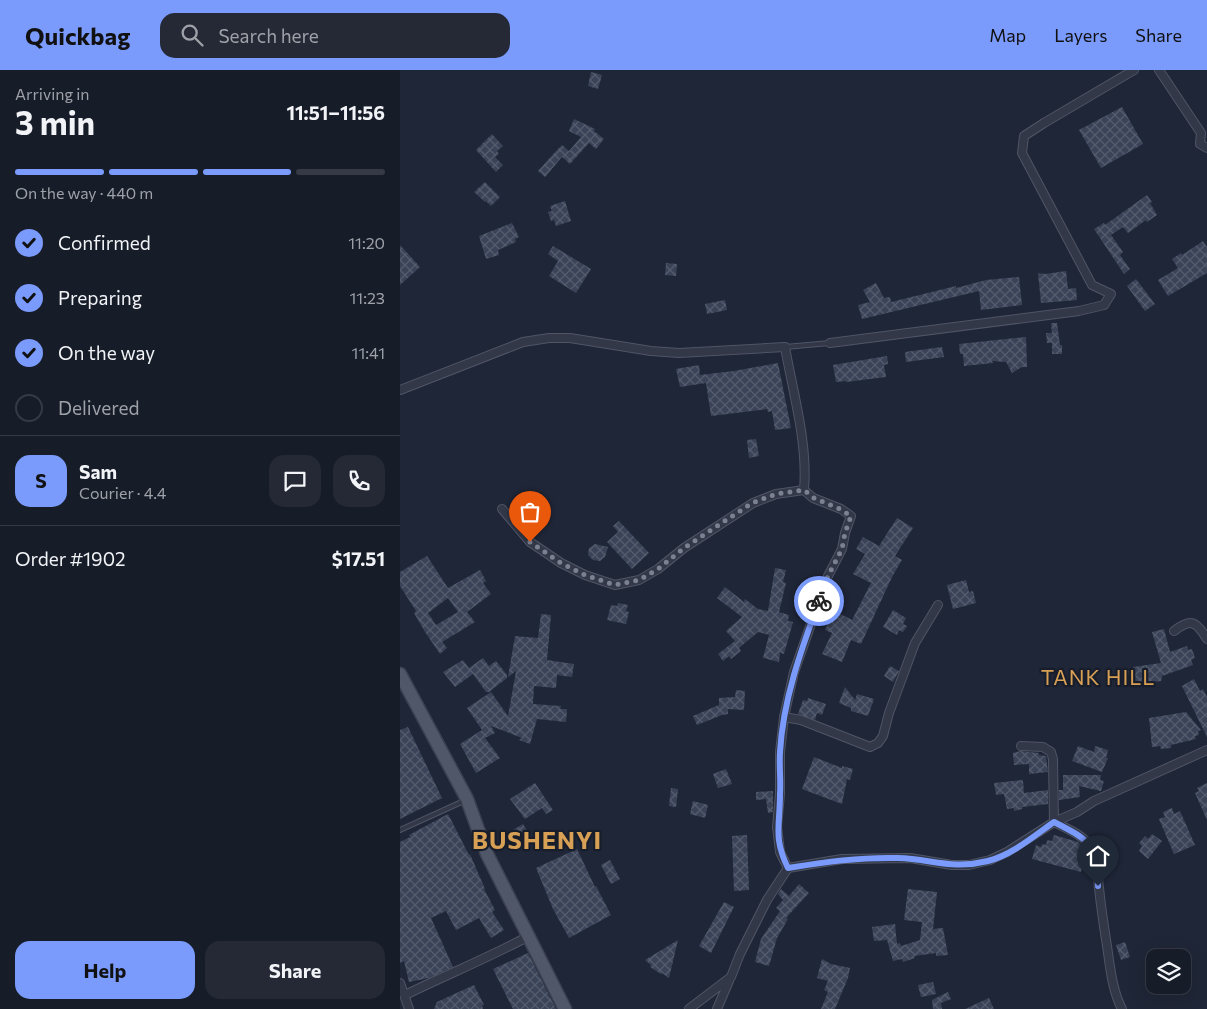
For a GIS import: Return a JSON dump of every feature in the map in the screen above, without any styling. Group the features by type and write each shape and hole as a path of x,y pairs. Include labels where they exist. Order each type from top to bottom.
{"main road":[{"path":"400,674 467,799 487,854 565,1009"}],"street":[{"path":"830,343 1079,311 1104,305 1111,294 1092,285 1022,153 1024,136 1134,70"},
{"path":"1159,70 1204,132 1200,144 1207,148"},
{"path":"400,390 523,342 549,338 570,338 651,351 679,353 784,347 799,417 806,468 804,490"},
{"path":"502,509 530,542 561,563 585,575 615,585 639,580 658,569 684,548 752,503 776,494 804,490 814,498 851,516 842,549 828,576 794,672 784,717 780,752 780,794 777,827 780,852 788,868"},
{"path":"784,717 801,720 870,747 878,744 883,736 889,713 915,643 938,605"},
{"path":"1174,630 1184,623 1190,622 1197,624 1207,639"},
{"path":"1021,746 1043,747 1051,752 1053,759 1054,822"},
{"path":"718,1009 740,954 767,900 788,868 842,859 910,858 952,865 969,865 990,860 1007,852 1054,822 1111,793 1207,750"},
{"path":"1054,822 1081,836 1092,848 1098,862 1098,886 1109,960 1115,991 1122,1009"},
{"path":"405,995 488,958 529,936"},
{"path":"688,1009 731,977"},
{"path":"400,983 409,1009"}],"lane":[{"path":"784,347 830,343"},
{"path":"400,830 467,799"}],"building":[{"path":"591,72 602,75 598,89 588,86"},
{"path":"1122,107 1143,144 1101,168 1079,130"},
{"path":"574,119 595,129 594,131 604,139 596,149 589,143 570,164 562,157 545,177 538,171 562,145 569,151 581,137 569,131"},
{"path":"492,134 503,146 497,151 499,154 495,157 503,165 496,172 476,150"},
{"path":"485,182 500,197 491,206 474,192"},
{"path":"1147,195 1157,215 1147,222 1146,220 1128,233 1123,227 1111,235 1123,252 1120,255 1130,269 1124,274 1094,229 1104,223 1105,225"},
{"path":"565,201 571,221 556,226 554,220 551,221 548,212 552,211 550,206"},
{"path":"512,223 519,237 515,239 516,242 498,250 499,255 486,259 479,236"},
{"path":"1203,241 1207,247 1207,273 1168,296 1158,280 1178,268 1172,259 1181,253 1182,255"},
{"path":"400,245 420,267 400,285"},
{"path":"553,246 591,269 576,293 549,276 558,261 548,254"},
{"path":"666,263 677,264 676,276 665,275"},
{"path":"1066,271 1068,289 1076,288 1077,300 1041,303 1038,273"},
{"path":"1019,277 1022,305 981,310 979,291 862,319 858,305 870,302 863,290 876,283 884,298 890,297 891,302 986,280"},
{"path":"1136,279 1155,304 1145,311 1127,286"},
{"path":"725,300 727,310 707,314 705,304"},
{"path":"1051,323 1057,323 1062,354 1052,354 1052,343 1047,343 1046,333 1052,333"},
{"path":"1026,337 1027,367 1022,367 1012,373 1006,362 992,361 993,363 964,366 963,354 960,354 959,344"},
{"path":"942,347 944,357 906,362 905,352"},
{"path":"887,356 888,364 884,365 886,377 836,382 833,365"},
{"path":"778,363 791,428 775,430 772,411 768,412 767,409 711,416 706,383 680,387 676,369 699,365 700,375"},
{"path":"756,439 759,456 749,458 747,440"},
{"path":"897,518 913,528 895,556 902,560 892,577 861,644 851,640 842,662 822,654 832,633 825,630 833,610 852,620 871,583 853,574 865,554 856,549 863,537 879,546"},
{"path":"619,521 649,553 632,569 607,542 618,532 613,526"},
{"path":"595,544 608,547 605,557 600,561 593,560 588,555 589,548"},
{"path":"427,556 448,588 480,570 486,581 483,583 491,594 467,612 475,622 442,642 447,648 440,654 425,632 414,613 416,611 400,586 400,572","holes":["448,598 458,612 436,625 428,613"]},
{"path":"775,568 786,570 783,582 786,583 779,612 789,615 788,621 793,622 784,654 780,653 779,662 763,658 769,635 758,632 739,648 741,651 731,659 729,656 723,661 718,654 735,641 726,631 742,617 717,598 725,587 744,602 745,599 758,609 768,611"},
{"path":"966,580 969,592 973,591 976,603 953,609 947,585"},
{"path":"618,603 628,605 626,611 629,612 626,624 607,620 611,605 617,606"},
{"path":"893,610 906,618 903,624 907,626 903,632 899,630 897,635 883,627"},
{"path":"541,614 551,615 547,660 574,664 572,677 557,675 556,688 534,686 533,704 561,706 560,709 567,709 566,722 537,719 530,744 519,740 522,738 491,726 495,733 485,738 500,758 476,773 460,744 482,730 467,708 491,692 508,716 516,671 508,677 515,636 538,638"},
{"path":"1164,629 1170,652 1187,646 1188,650 1192,649 1195,658 1191,660 1193,665 1162,676 1161,681 1130,685 1128,671 1133,670 1133,667 1161,663 1152,632"},
{"path":"483,658 489,666 496,661 507,675 507,678 489,692 486,692 473,674 455,687 443,672 463,660 469,668"},
{"path":"890,666 899,671 893,682 884,676"},
{"path":"1194,679 1200,691 1203,689 1207,697 1207,737 1182,686"},
{"path":"845,687 855,700 857,694 874,699 868,716 851,711 851,708 839,703"},
{"path":"736,690 745,691 744,710 728,709 728,714 697,725 693,716 719,705 719,698 735,697"},
{"path":"808,698 826,704 822,715 817,713 815,720 798,714 803,700 807,701"},
{"path":"1186,712 1201,730 1198,731 1199,735 1195,736 1196,739 1171,745 1171,748 1161,749 1160,746 1152,747 1149,718"},
{"path":"408,727 442,798 400,819 400,730"},
{"path":"1078,746 1094,752 1095,746 1108,750 1106,758 1108,758 1102,772 1072,761"},
{"path":"1020,751 1039,753 1039,755 1046,756 1048,772 1029,774 1029,764 1014,765 1013,753"},
{"path":"814,757 842,768 842,766 853,769 850,780 847,779 842,804 802,789"},
{"path":"726,769 732,784 718,788 713,774"},
{"path":"1063,775 1101,775 1100,780 1104,781 1101,791 1079,786 1080,797 1059,800 1059,790 1063,790"},
{"path":"1023,780 1024,793 1048,790 1048,804 1022,807 1022,809 1014,811 1014,808 1007,809 1004,794 996,795 994,783"},
{"path":"535,783 553,810 546,814 542,808 525,819 510,799"},
{"path":"1207,783 1207,820 1195,793 1199,791 1197,788"},
{"path":"671,788 678,789 676,807 669,806"},
{"path":"773,791 773,812 768,813 766,799 756,800 756,792"},
{"path":"693,801 708,805 705,818 690,814"},
{"path":"1172,808 1174,814 1180,811 1195,845 1174,854 1159,819 1165,817 1163,812"},
{"path":"448,814 470,854 495,910 492,912 504,930 491,938 479,918 456,930 446,911 431,918 453,967 429,978 409,982 404,961 400,963 400,842 410,837 409,835"},
{"path":"523,824 528,832 516,839 511,831"},
{"path":"1152,834 1162,841 1148,859 1139,851 1142,846 1139,843 1145,836 1148,839"},
{"path":"747,835 749,890 734,891 732,836"},
{"path":"1054,835 1078,842 1085,849 1084,854 1086,854 1081,872 1032,859 1036,845 1041,847 1042,844 1046,845 1047,840 1052,841"},
{"path":"577,849 611,915 569,938 553,909 536,868"},
{"path":"610,860 620,879 611,884 601,865"},
{"path":"799,884 809,893 786,918 788,919 777,938 769,966 755,962 761,939 780,911 776,908 783,900 778,894 781,889 789,896"},
{"path":"908,889 937,892 933,929 943,928 948,955 936,956 936,953 914,956 915,958 903,962 902,959 893,961 887,940 874,941 872,927 895,924 897,944 900,943 901,946 920,940 922,922 904,920"},
{"path":"724,902 734,907 711,953 699,946"},
{"path":"678,940 669,978 650,967 651,965 645,960"},
{"path":"1125,942 1130,957 1121,960 1116,945"},
{"path":"528,953 556,1009 513,1009 493,969"},
{"path":"822,959 831,964 850,968 848,978 835,1009 821,1009 828,992 824,990 828,981 817,978"},
{"path":"933,982 936,994 921,997 918,985"},
{"path":"474,985 484,1005 482,1005 483,1009 434,1009 437,1002"},
{"path":"948,992 951,999 941,1003 942,1009 933,1009 932,1000"},
{"path":"989,998 994,1009 965,1009"}],"way so far":[{"path":"530,542 561,563 585,575 615,585 639,580 658,569 684,548 752,503 776,494 804,490 814,498 851,516 842,549 828,576 819,601"}],"district":[{"name":"TANK HILL","path":"1098,678"},
{"name":"BUSHENYI","path":"537,841"}],"route":[{"path":"819,601 794,672 784,717 780,752 780,794 777,827 780,852 788,868 842,859 880,858 910,858 931,863 969,865 990,860 1007,852 1054,822 1081,836 1092,848 1098,862 1098,886"}]}
